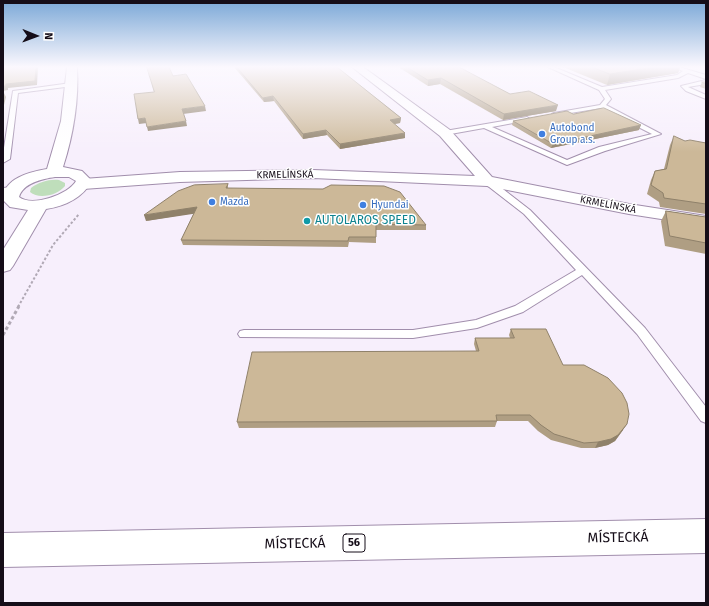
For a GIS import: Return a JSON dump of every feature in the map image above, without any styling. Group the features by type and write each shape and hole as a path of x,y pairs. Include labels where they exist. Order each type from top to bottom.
{"main road":[{"path":"54,172 64,142 70,112 71,95"},
{"path":"54,172 77,174 83,178 83,184 79,190 69,197 40,205 26,205 15,202 10,198 7,192 27,179 54,172"},
{"path":"3,266 40,205"},
{"name":"MÍSTECKÁ","path":"3,550 706,536"}],"street":[{"path":"394,95 445,133 487,181"},
{"name":"KRMELÍNSKÁ","path":"83,184 180,177 313,174 487,181 629,209 706,221"}],"lane":[{"path":"3,161 6,159 12,95"},
{"path":"602,106 608,99 605,95"},
{"path":"486,127 567,163 602,149 658,134 602,106 548,116"},
{"path":"445,133 532,118"},
{"path":"487,181 527,212 642,331 706,417"},
{"path":"244,334 413,334 477,324 519,309 583,270"}],"path":[{"path":"3,335 53,245 70,222 83,210"}],"green space":[{"path":"59,180 65,183 65,186 58,192 38,196 30,192 31,188 41,183"}],"building":[{"path":"134,95 199,95 205,106 182,109 186,121 147,127 145,118 138,119"},
{"path":"261,95 372,95 401,118 390,120 405,133 340,144 326,130 303,134 273,96 263,98"},
{"path":"471,95 538,95 558,105 504,114"},
{"path":"604,108 641,125 553,144 513,121 567,111 573,114"},
{"path":"674,136 685,141 690,140 706,143 706,204 664,198 663,193 651,185 655,171 666,169"},
{"name":"AUTOLAROS SPEED","path":"228,184 226,188 323,189 331,185 384,186 400,192 426,225 376,224 376,237 349,237 348,241 181,240 197,207 144,215 178,191 194,185"},
{"path":"666,211 706,217 706,243 670,236"},
{"path":"511,329 546,329 563,365 584,365 608,378 622,393 627,403 629,414 627,424 618,435 611,439 584,443 554,434 530,415 496,415 497,421 237,422 252,352 479,351 475,338 514,338"}],"place":[{"name":"Autobond Group a.s.","path":"542,134"},
{"name":"Mazda","path":"212,202"},
{"name":"Hyundai","path":"363,205"},
{"name":"AUTOLAROS SPEED","path":"307,221"}]}
